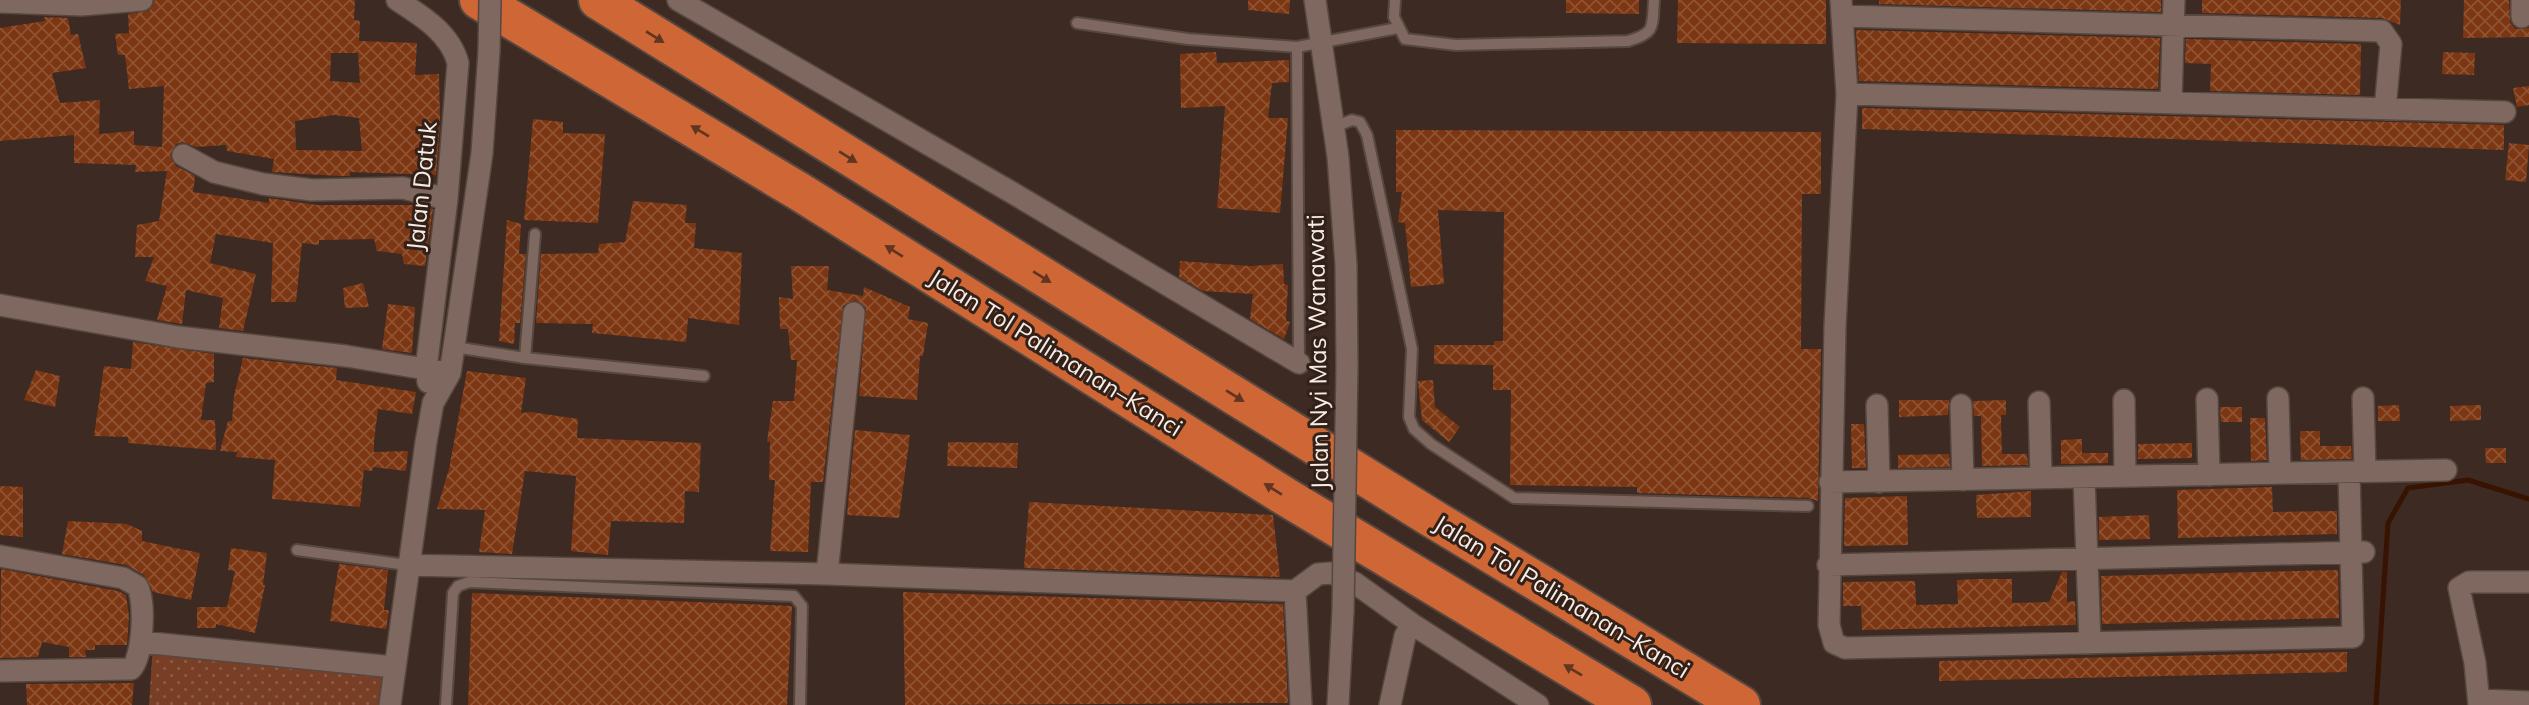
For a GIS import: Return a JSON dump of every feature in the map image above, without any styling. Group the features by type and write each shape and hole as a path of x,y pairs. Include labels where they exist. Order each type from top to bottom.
{"highway":[{"name":"Jalan Tol Palimanan–Kanci","path":"479,0 800,192 1286,497 1632,705"},
{"name":"Jalan Tol Palimanan–Kanci","path":"598,0 1395,495 1741,705"}],"street":[{"path":"0,2 81,5 142,0"},
{"name":"Jalan Datuk","path":"397,0 446,37 454,48 458,63 447,199 426,369 433,403"},
{"path":"390,705 407,565 433,403 450,373 482,153 489,51 489,0"},
{"path":"678,0 1012,192 1299,363"},
{"name":"Jalan Nyi Mas Wanawati","path":"1315,0 1334,127 1346,265 1343,611 1338,705"},
{"path":"2171,103 2174,0"},
{"path":"2363,398 2357,471 2358,552 2353,637 1845,648 1834,643 1830,635 1830,482 1847,94 1842,8 2382,31 2390,44 2385,109"},
{"path":"1847,94 2505,112"},
{"path":"183,155 215,172 262,184 312,190 403,188 447,199"},
{"path":"0,305 178,337 346,356 450,373"},
{"path":"827,573 854,313"},
{"path":"2278,398 2280,473"},
{"path":"2207,399 2209,475"},
{"path":"2124,400 2125,476"},
{"path":"2039,402 2041,478"},
{"path":"1877,405 1879,482"},
{"path":"1961,405 1963,480"},
{"path":"1830,482 2446,470"},
{"path":"2084,477 2090,643"},
{"path":"1828,565 2358,552"},
{"path":"0,556 133,582 141,595 141,642 135,665 124,671 0,671"},
{"path":"407,565 827,573 1294,591 1308,578 1331,573 1354,583 1412,624 1538,705"},
{"path":"2529,582 2469,582 2459,588 2480,702 2529,702"},
{"path":"1294,591 1301,705"},
{"path":"1390,705 1405,636 1412,624"},
{"path":"141,642 394,667"}],"lane":[{"path":"1395,0 1398,28 1405,39 1424,43 1628,41 1647,36 1651,29 1654,0"},
{"path":"1077,23 1188,39 1297,47 1398,28"},
{"path":"1297,47 1299,363"},
{"path":"1334,127 1352,120 1360,122 1367,135 1412,349 1409,416 1414,429 1431,444 1514,498 1808,506"},
{"path":"525,358 535,234"},
{"path":"454,347 525,358 704,376"},
{"path":"297,550 407,565"},
{"path":"446,705 453,593 458,586 469,583 794,596 802,606 800,705"}],"shaded area":[{"path":"153,645 383,669 378,705 149,705"}],"building":[{"path":"155,0 355,0 354,20 360,21 359,41 417,43 415,75 439,74 440,122 436,175 350,172 350,176 339,176 272,172 274,159 227,151 226,145 196,147 183,142 176,144 170,156 176,166 195,176 193,192 269,203 269,198 317,205 416,205 433,209 425,266 404,264 402,254 377,251 374,239 319,240 319,245 302,243 296,302 271,302 273,243 216,234 210,263 256,274 243,331 219,328 223,298 186,290 182,324 157,320 167,286 145,281 154,257 135,257 137,225 159,221 167,171 135,172 136,165 74,163 74,135 0,141 0,28 45,21 44,17 68,18 71,35 78,34 86,68 52,73 60,103 100,100 99,134 134,131 134,145 162,147 164,86 129,89 125,55 118,55 115,34 129,33 128,14 149,11","holes":["331,53 358,53 360,83 330,81","334,115 359,118 362,151 296,150 295,121"]},
{"path":"1248,0 1290,0 1289,14 1248,10"},
{"path":"1566,0 1639,0 1639,14 1566,13"},
{"path":"1678,0 1826,0 1826,44 1677,43"},
{"path":"1879,0 2161,0 2161,12 1879,4"},
{"path":"2202,0 2401,0 2400,25 2382,18 2202,13"},
{"path":"2464,0 2509,0 2510,23 2516,29 2529,28 2529,37 2463,38"},
{"path":"1856,30 2160,38 2158,89 1859,81"},
{"path":"2186,39 2361,44 2360,95 2210,91 2211,64 2185,63"},
{"path":"1216,52 1217,63 1289,60 1289,82 1272,83 1268,118 1288,118 1280,213 1217,208 1225,106 1181,108 1180,54"},
{"path":"2443,52 2475,53 2474,75 2442,74"},
{"path":"2529,86 2529,105 2517,107 2513,88"},
{"path":"1862,108 2504,125 2504,150 1862,129"},
{"path":"533,119 563,122 563,133 605,134 598,223 524,220"},
{"path":"1396,130 1821,132 1821,194 1802,194 1801,349 1821,349 1818,501 1808,498 1637,493 1637,487 1510,485 1511,390 1493,390 1493,365 1434,364 1434,345 1494,345 1494,341 1503,341 1504,212 1438,210 1444,284 1411,287 1405,223 1398,222 1402,192 1396,192"},
{"path":"2509,143 2529,145 2526,182 2505,180"},
{"path":"633,201 687,205 685,223 696,223 694,248 742,253 739,325 688,318 686,342 592,333 593,324 536,323 541,254 598,253 599,244 625,242"},
{"path":"507,220 521,224 519,254 526,254 520,323 515,323 514,344 499,341"},
{"path":"1180,261 1250,266 1283,264 1284,284 1288,285 1286,321 1290,322 1284,339 1250,319 1253,294 1203,291 1179,277"},
{"path":"791,266 829,266 827,290 863,296 864,287 910,307 908,319 928,323 923,356 920,356 917,400 859,396 866,308 855,300 843,306 823,482 811,482 808,552 770,551 775,480 769,480 770,442 767,442 773,401 794,401 797,360 791,360 788,329 780,329 779,297 793,299"},
{"path":"363,283 369,307 345,308 343,288"},
{"path":"388,304 415,307 412,353 382,349"},
{"path":"133,342 214,354 214,382 206,383 201,420 215,420 216,450 128,443 128,437 94,436 104,366 131,369"},
{"path":"243,358 337,368 336,380 416,392 412,414 378,409 374,452 408,451 406,471 373,467 372,471 364,470 360,507 272,499 275,460 236,457 237,452 220,451 228,421 232,421 234,396"},
{"path":"36,370 60,376 55,407 24,400"},
{"path":"467,371 526,378 521,413 578,419 577,438 701,443 699,492 685,491 684,523 611,521 608,555 571,551 576,476 525,471 512,554 479,552 485,510 437,509 449,469"},
{"path":"1433,380 1435,407 1460,427 1449,442 1422,420 1418,381"},
{"path":"1899,400 1949,400 1948,415 1899,417"},
{"path":"2006,400 2006,415 2001,415 2002,454 2027,454 2028,465 1982,466 1981,416 1974,416 1973,401"},
{"path":"2399,405 2400,421 2378,421 2378,406"},
{"path":"2481,405 2481,420 2450,421 2450,406"},
{"path":"2220,407 2242,407 2242,422 2221,422"},
{"path":"2250,418 2265,418 2267,460 2251,461"},
{"path":"1851,424 1864,424 1866,468 1852,468"},
{"path":"855,430 910,435 899,518 847,515"},
{"path":"2300,431 2320,431 2320,446 2351,446 2352,459 2301,460"},
{"path":"2082,439 2082,453 2108,453 2108,463 2061,464 2061,440"},
{"path":"948,442 1018,443 1017,468 947,466"},
{"path":"2192,443 2192,458 2138,459 2138,444"},
{"path":"2485,448 2506,448 2506,463 2486,463"},
{"path":"1949,454 1950,467 1898,468 1898,455"},
{"path":"0,486 23,487 23,537 0,535"},
{"path":"2272,487 2273,512 2337,511 2337,534 2178,538 2177,490"},
{"path":"2031,491 2031,517 1977,518 1976,495"},
{"path":"1907,496 1908,545 1844,546 1845,498"},
{"path":"1029,502 1273,515 1280,577 1024,568"},
{"path":"2149,515 2150,539 2099,540 2099,517"},
{"path":"68,521 127,524 142,531 142,541 200,553 191,600 153,592 144,575 126,565 62,554"},
{"path":"231,548 267,553 265,585 255,633 216,624 216,628 197,628 197,607 227,607 235,571 228,570"},
{"path":"339,564 388,570 384,610 389,610 386,629 330,621"},
{"path":"1,569 118,591 126,595 129,616 127,645 95,645 95,650 85,650 86,657 69,657 69,647 42,642 38,657 0,658"},
{"path":"2338,570 2339,618 2102,624 2101,576"},
{"path":"2062,572 2067,572 2067,602 2075,601 2076,625 1862,630 1861,606 1843,606 1843,582 1915,581 1916,605 1958,604 1957,580 1978,579 2012,579 2012,603 2049,602"},
{"path":"903,592 1283,604 1288,703 905,705"},
{"path":"472,593 792,606 787,705 468,705"},
{"path":"2347,652 2347,672 1939,681 1939,661"},
{"path":"134,683 132,705 27,705 26,684"}],"waterway":[{"path":"2376,705 2388,523 2408,488 2468,480 2529,499"}]}
